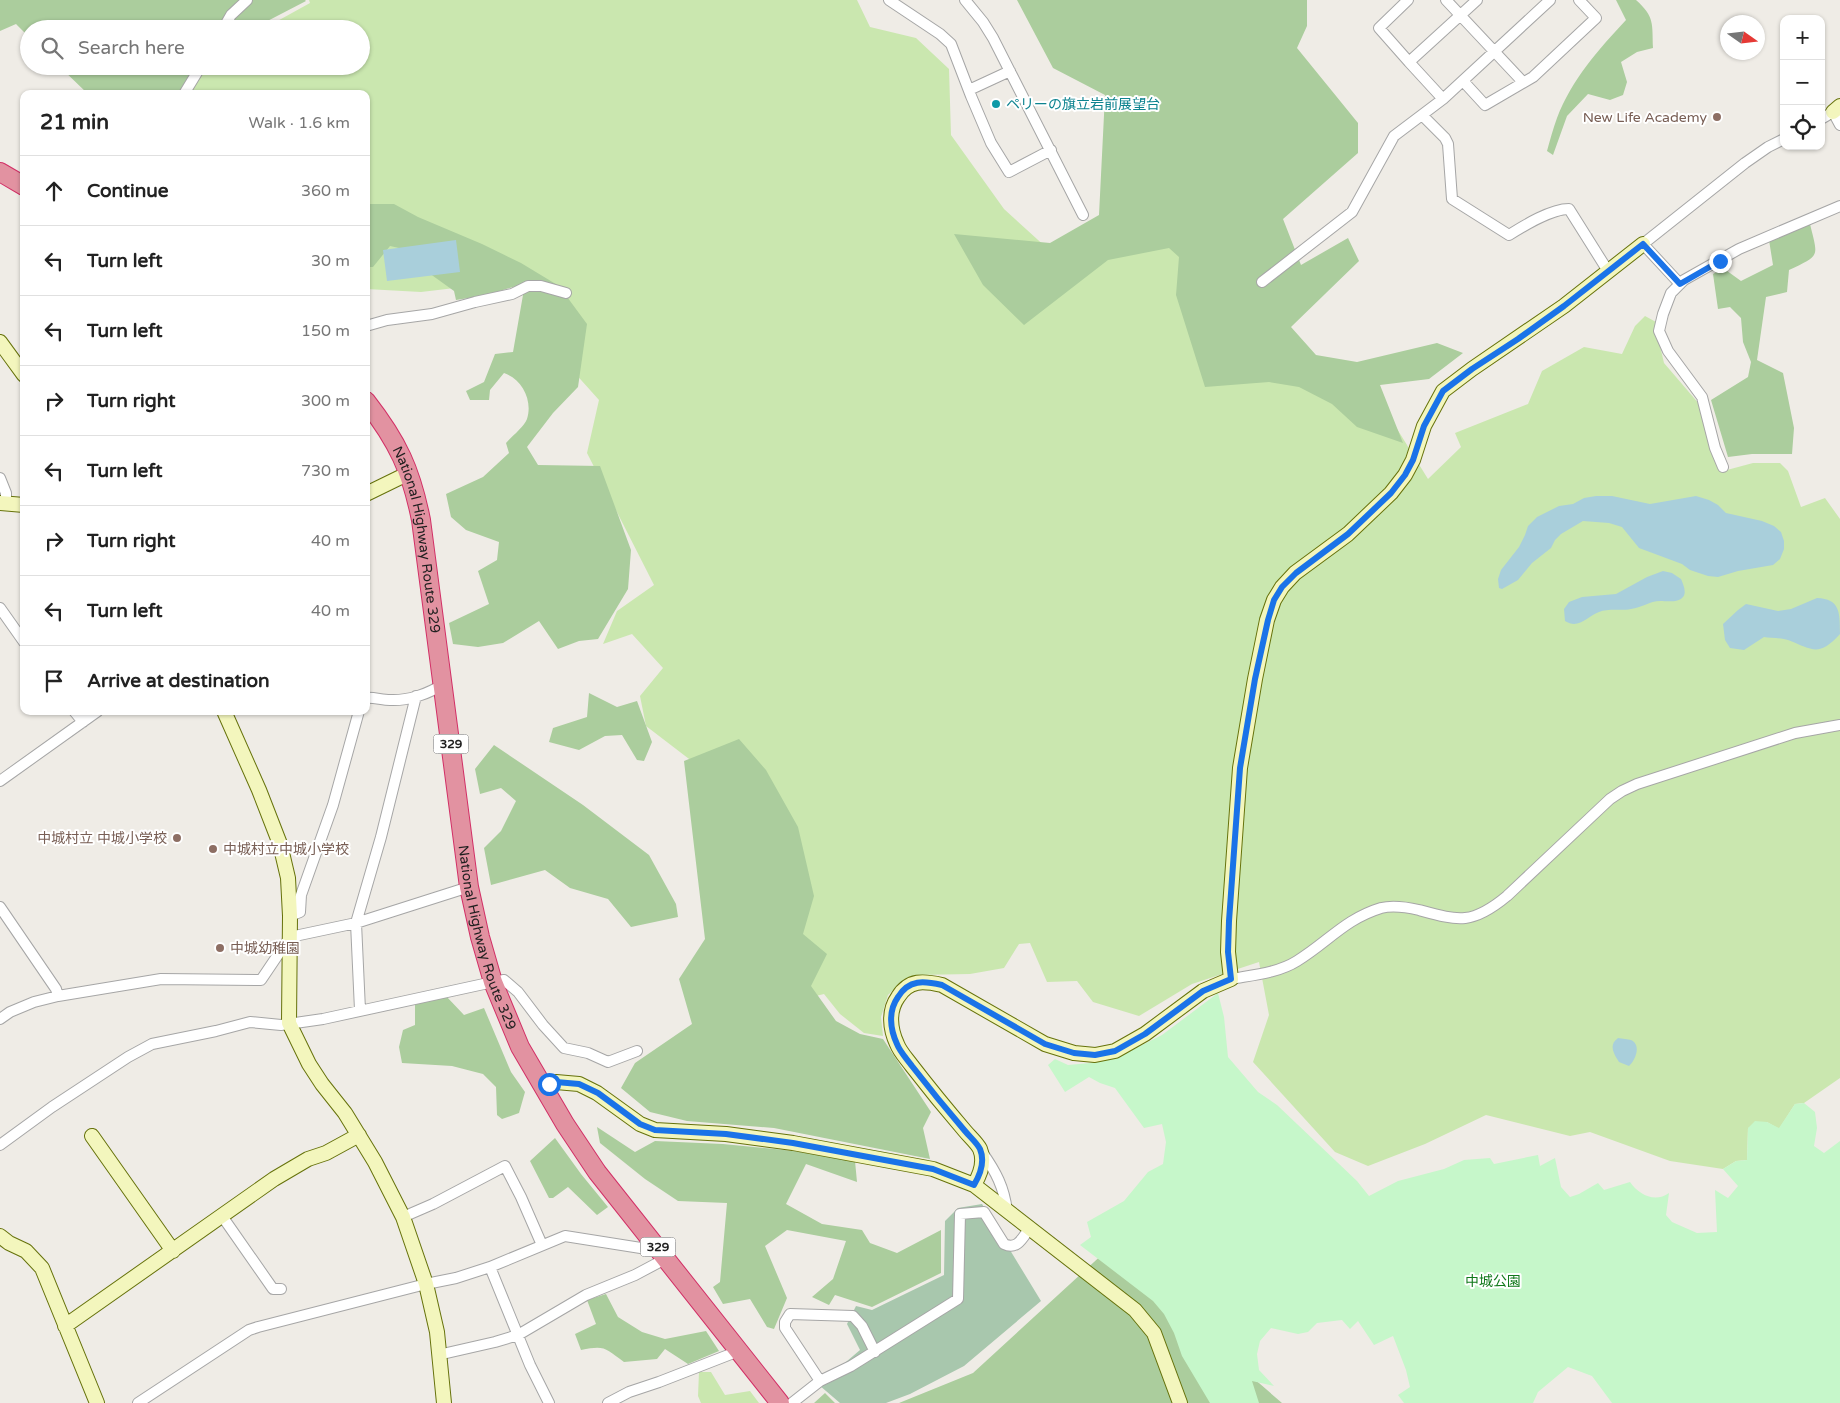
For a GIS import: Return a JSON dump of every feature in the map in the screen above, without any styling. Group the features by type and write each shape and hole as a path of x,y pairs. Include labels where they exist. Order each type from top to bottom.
{"highway":[{"path":"0,172 20,184"},
{"name":"National Highway Route 329","path":"370,407 398,447 416,495 421,520 469,887 480,937 493,982 520,1047 542,1087 597,1172 780,1403"}],"street":[{"path":"228,20 247,0"},
{"path":"890,0 940,34 951,44 991,143 1009,172 1051,150"},
{"path":"965,0 983,22 1010,71 1083,215"},
{"path":"1408,0 1378,28 1442,99"},
{"path":"1446,0 1523,82"},
{"path":"1409,62 1477,0"},
{"path":"1262,282 1352,212 1394,136 1463,81 1550,0"},
{"path":"1463,81 1485,105 1533,77 1596,18 1579,0"},
{"path":"969,90 1010,71"},
{"path":"186,90 196,75"},
{"path":"1831,112 1840,125"},
{"path":"1422,115 1445,138 1448,144 1452,199 1509,235 1562,209 1569,209 1608,271"},
{"path":"1231,979 1228,952 1229,921 1240,768 1255,679 1268,620 1274,600 1282,587 1296,573 1348,534 1391,493 1405,475 1413,460 1424,426 1443,391 1564,306 1745,163 1780,141"},
{"path":"1723,467 1715,448 1702,397 1668,351 1659,330 1671,293 1680,284 1739,249 1840,206"},
{"path":"1643,244 1680,284"},
{"path":"370,325 387,320 432,314 512,294 528,286 541,286 566,293"},
{"path":"0,342 20,370"},
{"path":"370,492 409,473"},
{"path":"0,478 6,492 3,503 20,504"},
{"path":"0,608 20,636"},
{"path":"370,698 391,701 416,696 433,691 442,684"},
{"path":"360,1010 356,923 382,837 416,696"},
{"path":"77,715 83,722"},
{"path":"0,780 93,715"},
{"path":"226,715 259,790 280,844 288,878 290,916 289,1023 309,1064 359,1135 403,1217 426,1284 437,1332 444,1403"},
{"path":"290,916 300,912 301,895 333,805 357,715"},
{"path":"1007,1211 1005,1196 996,1172 980,1149 923,1080 897,1045 892,1028 891,1016 893,1005 899,995 914,984 923,981 942,985 1045,1044 1074,1053 1095,1055 1115,1051 1145,1034 1203,991 1231,979 1283,969 1298,961 1350,921 1382,908 1404,906 1455,919 1477,916 1492,909 1622,790 1796,733 1840,725"},
{"path":"0,1019 10,1012 34,1002 58,996 161,979 261,980 290,937 356,923 469,887"},
{"path":"0,907 56,989 58,996"},
{"path":"0,1145 60,1102 152,1044 250,1022 281,1025 323,1019 504,980 518,992 543,1025 564,1048 588,1053 608,1062 637,1051"},
{"path":"542,1087 556,1082 579,1084 598,1093 640,1124 655,1130 726,1134 793,1143 933,1169 974,1185 1135,1310 1146,1321 1158,1342 1180,1403"},
{"path":"65,1326 274,1179 308,1159 326,1153 359,1135"},
{"path":"92,1136 173,1251"},
{"path":"974,1185 980,1176 982,1166 980,1149"},
{"path":"403,1217 433,1204 505,1166 542,1245"},
{"path":"792,1403 820,1381 875,1352 958,1299 960,1214 984,1212 1004,1244 1009,1246 1014,1247 1019,1243 1030,1229"},
{"path":"222,1216 273,1289 281,1289"},
{"path":"0,1236 26,1252 42,1268 97,1403"},
{"path":"138,1403 249,1330 456,1278 490,1267 565,1236 662,1252"},
{"path":"438,1355 518,1335 586,1295 635,1275 662,1252"},
{"path":"490,1267 530,1365 549,1403"},
{"path":"820,1381 785,1328 785,1322 790,1314 853,1316 862,1326 875,1352"},
{"path":"608,1403 629,1392 668,1379 731,1354 738,1349"}],"green space":[{"path":"0,0 306,1 269,20 20,20 20,28 16,24 0,31"},
{"path":"309,0 857,0 870,27 916,38 949,69 951,135 1004,209 1048,249 1184,243 1187,280 1386,411 1428,479 1461,447 1455,433 1528,404 1542,371 1584,347 1622,354 1635,326 1645,316 1656,322 1664,363 1706,412 1727,470 1753,463 1780,463 1788,471 1801,507 1825,498 1840,519 1840,1078 1804,1103 1795,1104 1779,1129 1767,1122 1748,1128 1747,1160 1736,1161 1723,1169 1670,1161 1590,1132 1570,1136 1486,1115 1425,1144 1368,1166 1335,1152 1253,1062 1269,1015 1259,962 1192,984 1139,1016 1093,1002 1077,981 1047,982 1030,943 1019,944 1004,968 970,974 918,975 903,980 888,995 881,1017 883,1036 864,1033 840,1014 824,994 795,1001 693,762 646,726 640,696 663,668 632,634 603,644 617,611 654,585 587,453 599,400 573,371 557,299 497,283 421,292 370,289 370,260 377,229 370,228 370,90 190,90 199,75 370,75 370,20 279,20 310,3"},
{"path":"1017,0 1307,0 1307,26 1297,48 1358,123 1358,153 1283,219 1301,265 1348,238 1359,261 1291,327 1316,355 1357,362 1437,343 1463,353 1429,379 1380,385 1403,443 1357,427 1332,404 1299,387 1269,382 1205,387 1176,295 1179,257 1169,248 1108,260 1024,325 983,285 954,234 1050,243 1099,215 1105,95 1053,68"},
{"path":"1616,0 1636,0 1647,11 1653,33 1653,48 1637,52 1621,62 1627,82 1623,95 1610,100 1588,94 1567,116 1553,155 1547,151 1557,118 1570,90 1596,53 1626,20"},
{"path":"68,75 194,75 187,90 84,90"},
{"path":"370,204 394,204 418,217 521,263 559,286 587,324 578,387 553,413 527,447 538,465 600,466 631,550 628,589 598,639 579,641 558,649 539,621 503,643 478,647 453,644 449,623 489,604 478,571 497,560 499,542 466,530 451,517 446,494 483,477 509,453 506,443 523,425 527,419 528,412 527,398 521,385 504,373 490,390 489,400 470,400 466,391 484,382 495,354 513,352 523,295 516,286 487,295 456,300 454,291 422,268 413,251 390,246 373,267 370,267"},
{"path":"1810,224 1815,243 1815,254 1812,258 1789,270 1787,292 1766,297 1757,360 1783,373 1794,428 1792,454 1752,454 1728,457 1711,400 1748,377 1751,362 1743,342 1741,318 1730,307 1718,309 1713,274 1723,268 1741,281 1773,265 1769,240"},
{"path":"589,693 617,707 637,701 652,742 644,761 637,760 622,735 605,736 579,750 549,742 553,728 587,717"},
{"path":"739,739 766,770 798,827 814,896 803,934 827,954 811,986 836,1021 860,1034 883,1039 931,1112 923,1128 930,1159 774,1128 687,1121 650,1112 621,1088 635,1063 692,1024 679,979 705,939 684,761"},
{"path":"494,745 583,805 649,855 676,904 678,917 631,927 608,899 570,888 545,870 491,885 484,848 501,831 516,801 501,788 480,794 475,769"},
{"name":"中城公園","path":"1218,993 1224,1017 1228,1057 1258,1092 1277,1105 1357,1181 1369,1196 1398,1181 1444,1169 1464,1160 1490,1158 1494,1164 1538,1155 1540,1166 1555,1158 1561,1187 1570,1197 1598,1183 1604,1190 1630,1182 1638,1191 1648,1196 1658,1197 1669,1193 1666,1215 1672,1222 1697,1233 1717,1232 1715,1190 1728,1198 1738,1186 1723,1169 1736,1161 1747,1160 1748,1128 1755,1121 1767,1122 1779,1128 1795,1104 1804,1103 1815,1112 1817,1128 1814,1146 1824,1153 1840,1141 1840,1403 1612,1403 1592,1376 1568,1367 1538,1392 1533,1403 1404,1403 1398,1395 1410,1387 1406,1370 1393,1336 1374,1345 1358,1321 1350,1329 1342,1320 1317,1323 1308,1332 1298,1334 1271,1328 1260,1341 1257,1354 1259,1370 1274,1386 1252,1381 1259,1403 1210,1403 1182,1356 1174,1333 1164,1314 1153,1301 1080,1245 1091,1237 1087,1222 1124,1201 1148,1172 1163,1164 1166,1142 1162,1124 1144,1128 1115,1088 1089,1077 1065,1092 1048,1065 1055,1059 1068,1065 1090,1063 1128,1052 1162,1035"},
{"path":"446,996 464,1015 484,1008 511,1072 525,1092 519,1113 502,1119 497,1115 496,1087 483,1074 452,1066 402,1063 399,1047 403,1030 415,1025 415,1003"},
{"path":"597,1127 635,1152 655,1141 723,1144 794,1151 855,1161 857,1182 806,1164 786,1204 822,1224 862,1230 870,1243 897,1253 941,1230 941,1273 872,1307 835,1295 829,1305 812,1297 833,1279 846,1241 787,1230 765,1246 787,1298 774,1329 767,1327 750,1299 723,1304 713,1287 720,1282 727,1203 678,1201 645,1179 600,1143"},
{"path":"555,1138 608,1207 597,1215 568,1187 553,1198 549,1198 530,1161"},
{"path":"982,1204 1041,1301 964,1366 910,1394 886,1403 840,1403 819,1385 860,1350 847,1324 856,1306 872,1310 944,1275 945,1221 958,1208"},
{"path":"1106,1251 1282,1403 899,1403 973,1373"},
{"path":"606,1294 618,1317 642,1332 665,1339 706,1331 719,1351 688,1364 665,1349 657,1359 624,1362 604,1349 581,1350 575,1334 596,1324 587,1300"},
{"path":"699,1372 711,1372 725,1395 750,1391 759,1403 701,1403 698,1396"},
{"path":"825,1393 835,1403 814,1403"}],"water":[{"path":"456,240 460,272 387,281 383,250"},
{"path":"1612,496 1650,504 1696,496 1718,505 1726,513 1762,521 1774,526 1781,532 1784,549 1780,559 1773,565 1738,571 1718,577 1708,576 1639,548 1622,527 1609,523 1583,521 1561,534 1551,548 1532,563 1518,580 1502,589 1499,588 1498,579 1501,570 1519,547 1528,526 1537,517 1559,506 1573,504 1584,498"},
{"path":"1663,571 1672,573 1681,579 1685,593 1681,599 1656,601 1631,609 1603,611 1575,624 1565,621 1564,609 1569,602 1582,597 1616,594 1647,577"},
{"path":"1817,598 1825,599 1834,604 1840,619 1840,634 1821,649 1810,649 1786,639 1764,637 1744,650 1730,648 1725,640 1723,624 1746,604 1778,611 1791,609"},
{"path":"1618,1038 1631,1040 1636,1045 1635,1057 1629,1066 1619,1062 1614,1053 1613,1044"}],"place":[{"name":"ペリーの旗立岩前展望台","path":"996,104"},
{"name":"New Life Academy","path":"1717,117"},
{"name":"中城村立 中城小学校","path":"177,838"},
{"name":"中城村立中城小学校","path":"213,849"},
{"name":"中城幼稚園","path":"220,948"}],"route":[{"path":"549,1084 556,1082 579,1084 598,1093 640,1124 655,1130 726,1134 793,1143 933,1169 974,1185 980,1176 982,1166 980,1149 923,1080 897,1045 891,1016 893,1005 899,995 914,984 923,981 942,985 1045,1044 1074,1053 1095,1055 1115,1051 1145,1034 1203,991 1231,979 1228,952 1229,921 1240,768 1255,679 1268,620 1274,600 1282,587 1296,573 1348,534 1391,493 1405,475 1413,460 1424,426 1443,391 1472,369 1564,306 1643,244 1680,284 1720,261"}]}
